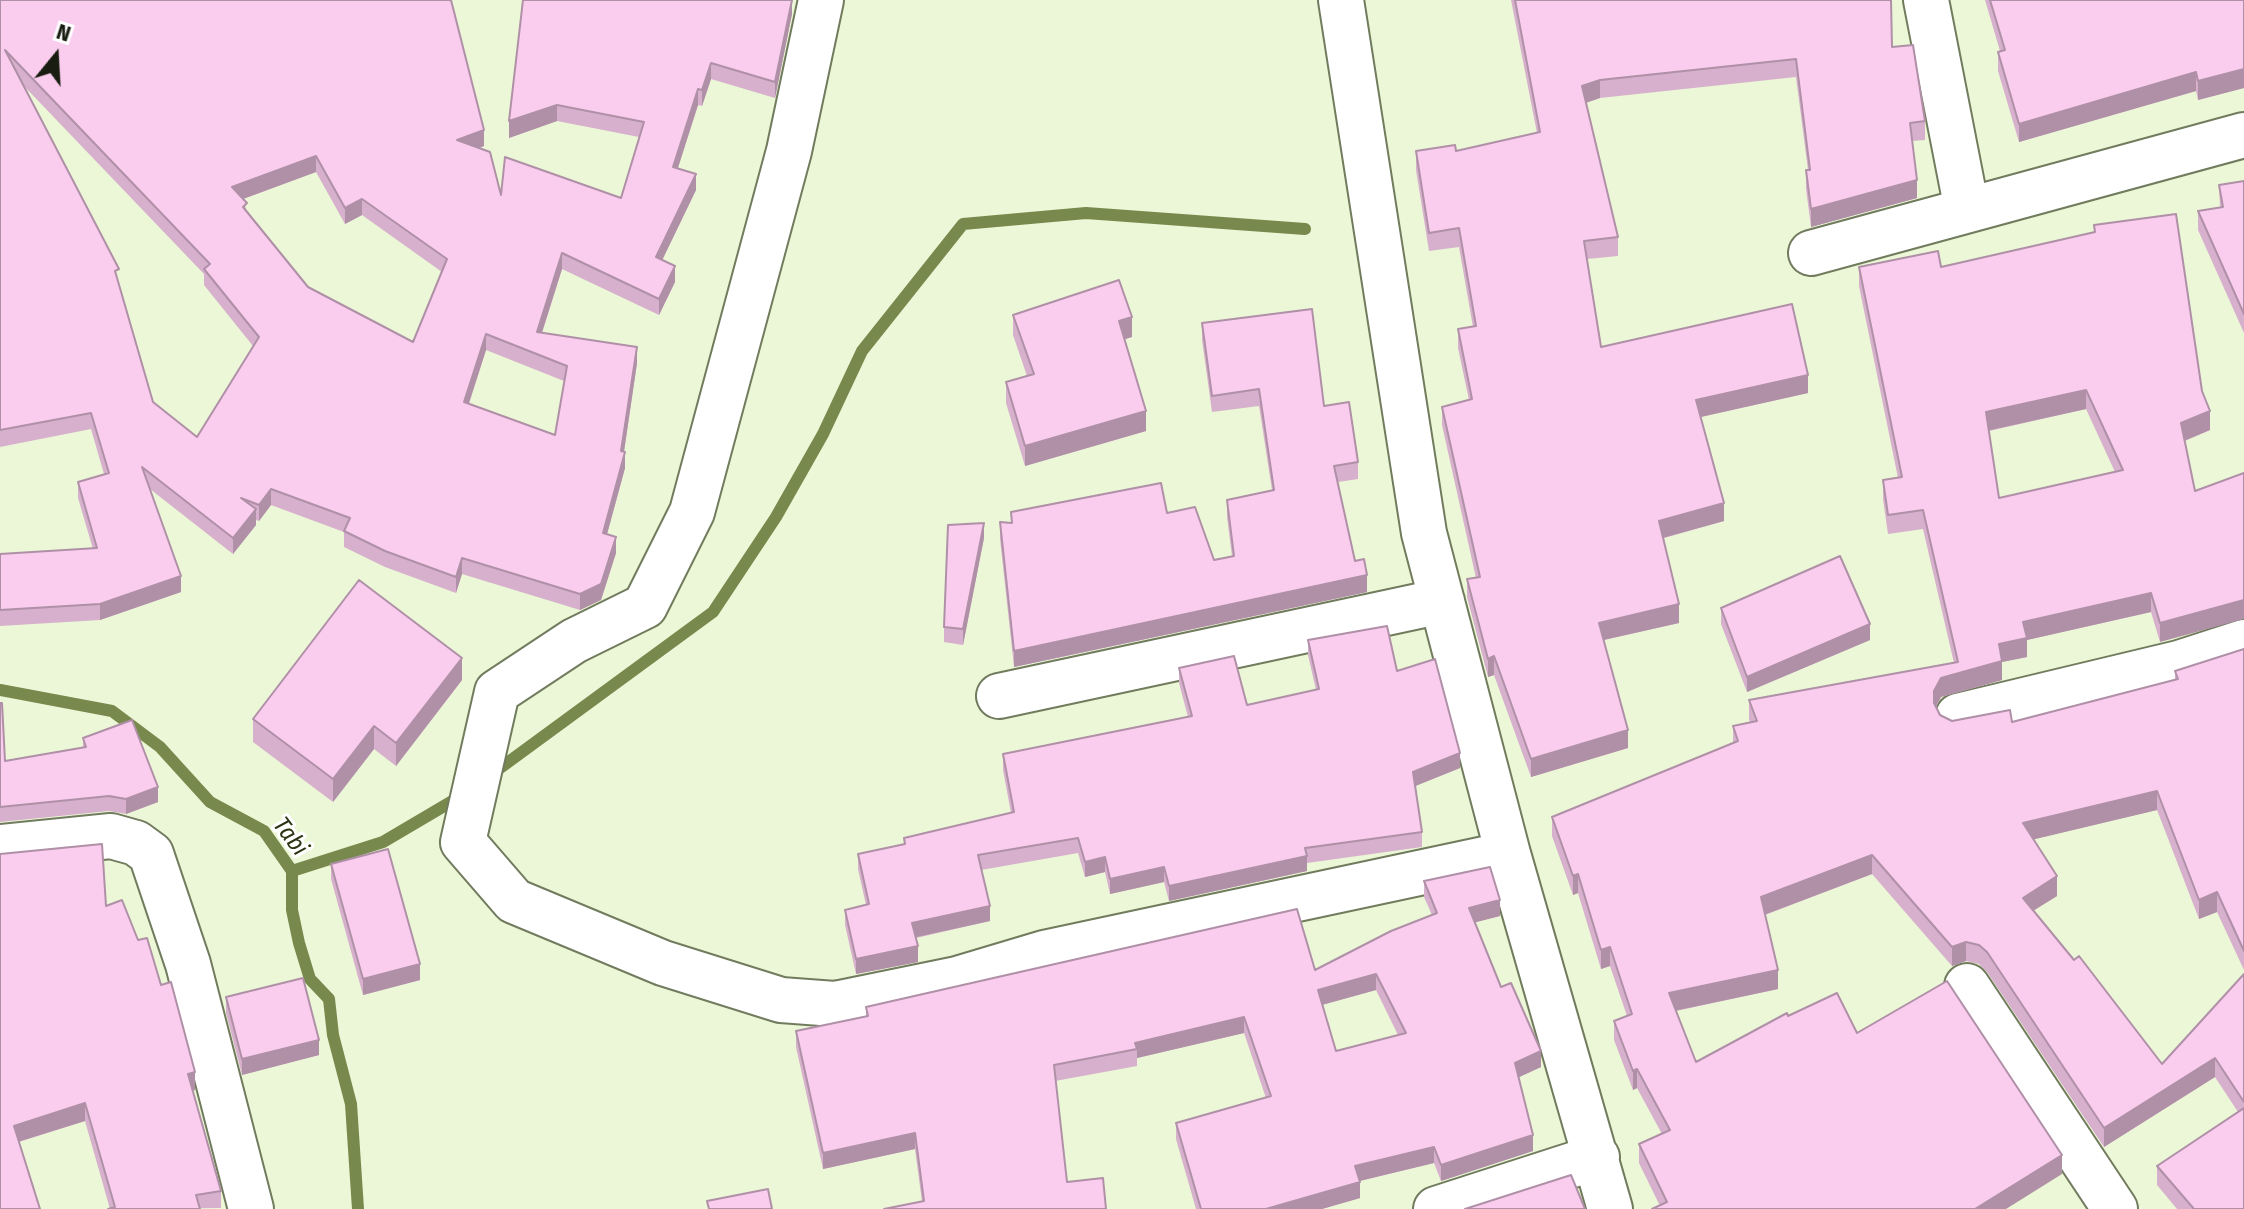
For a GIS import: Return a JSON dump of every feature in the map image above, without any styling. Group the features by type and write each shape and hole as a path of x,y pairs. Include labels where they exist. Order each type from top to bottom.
{"street":[{"path":"821,0 789,151 692,512 645,606 574,641 497,692 463,842 514,901 663,963 781,1000 835,1004 957,979 1044,953 1508,854"},
{"path":"1341,0 1424,533 1508,854 1610,1209"},
{"path":"1926,0 1967,210"},
{"path":"1811,253 2244,135"},
{"path":"999,696 1442,601"},
{"path":"1958,716 2179,663 2244,642"},
{"path":"0,847 111,836 136,843 151,854 188,964 251,1209"},
{"path":"1967,986 2115,1209"},
{"path":"1436,1209 1597,1157"}],"building":[{"path":"0,0 451,0 484,130 457,140 490,152 501,195 505,157 621,198 644,122 557,105 509,121 523,0 792,0 775,82 711,63 702,90 698,89 673,167 696,174 656,257 675,266 659,299 562,253 537,332 637,347 621,451 625,452 603,533 616,537 601,584 580,594 462,558 456,577 385,551 344,531 350,518 271,489 259,505 241,498 256,509 233,538 142,467 181,576 100,604 0,610 0,554 97,548 78,482 109,473 91,413 0,430","holes":["5,50 210,264 204,269 259,337 197,437 153,402 115,271 119,269","316,156 345,208 362,199 447,259 413,342 308,287 243,207 247,203 232,187","486,334 567,366 555,435 464,402"]},
{"path":"1515,0 1891,0 1892,47 1913,45 1925,121 1910,123 1917,180 1811,209 1806,170 1810,170 1796,59 1600,80 1582,86 1618,237 1584,241 1601,347 1792,304 1808,375 1696,400 1724,503 1659,521 1679,604 1599,623 1628,730 1531,759 1494,656 1488,659 1467,579 1480,577 1442,407 1472,399 1458,329 1476,326 1459,228 1429,233 1416,151 1455,145 1456,151 1540,132"},
{"path":"1990,0 2244,0 2244,69 2198,81 2196,72 2019,124 1998,52 2005,50"},
{"path":"2244,181 2244,314 2198,211 2223,207 2219,185"},
{"path":"2176,214 2202,391 2210,411 2181,423 2195,491 2244,473 2244,600 2160,623 2151,593 2023,622 2027,638 1999,644 2002,661 1941,678 1934,691 1934,703 1940,715 1952,721 2010,710 2012,722 2178,679 2175,671 2244,649 2244,951 2217,892 2199,900 2157,791 2023,823 2057,876 2023,898 2074,960 2079,956 2162,1064 2244,974 2244,1102 2215,1058 2104,1128 1987,952 1979,945 1966,942 1952,947 1872,855 1761,897 1778,970 1669,993 1696,1062 1787,1013 1788,1016 1837,993 1857,1033 1947,981 2062,1155 1975,1209 1652,1209 1667,1202 1639,1144 1670,1130 1637,1069 1633,1071 1614,1021 1632,1014 1610,947 1601,950 1578,874 1573,876 1552,817 1738,741 1733,726 1757,721 1749,700 1958,662 1923,510 1888,515 1883,480 1902,477 1859,267 1938,251 1941,267 2095,232 2094,225","holes":["2086,390 2123,470 1999,498 1986,412"]},
{"path":"1119,280 1132,317 1119,321 1146,411 1025,446 1006,382 1034,374 1013,315"},
{"path":"1312,309 1324,406 1349,402 1358,462 1334,466 1355,561 1364,559 1367,575 1014,651 1000,522 1012,523 1011,512 1161,483 1167,513 1195,507 1214,560 1234,556 1227,500 1274,490 1259,389 1212,396 1202,323"},
{"path":"984,523 963,629 944,627 948,525"},
{"path":"1840,556 1870,624 1747,677 1721,608"},
{"path":"359,580 462,658 396,743 374,726 333,779 253,719"},
{"path":"1387,626 1397,671 1435,659 1460,753 1413,772 1422,832 1305,848 1307,856 1169,886 1164,867 1110,879 1105,857 1085,862 1078,838 978,855 990,906 912,923 918,946 856,959 845,910 869,904 858,854 905,844 904,838 1014,812 1003,754 1192,716 1179,668 1234,656 1247,705 1319,689 1308,640"},
{"path":"0,703 5,761 86,747 83,738 132,720 158,787 126,799 109,796 0,807"},
{"path":"102,844 106,906 122,900 138,940 147,938 161,985 171,982 195,1072 188,1074 221,1191 196,1195 200,1209 108,1209 115,1207 85,1103 14,1126 40,1209 0,1209 0,854"},
{"path":"388,849 420,964 363,979 331,864"},
{"path":"1490,867 1500,900 1469,908 1501,987 1511,983 1541,1051 1515,1063 1533,1135 1441,1165 1434,1147 1355,1166 1360,1182 1266,1209 1201,1209 1176,1123 1271,1096 1244,1017 1135,1043 1137,1049 1054,1065 1067,1182 1103,1178 1106,1209 884,1209 924,1201 915,1133 823,1153 796,1031 868,1016 866,1007 1297,909 1315,970 1391,931 1437,913 1424,881","holes":["1376,974 1406,1033 1336,1051 1318,990"]},
{"path":"303,978 319,1040 242,1059 226,997"},
{"path":"2244,1108 2244,1209 2194,1209 2157,1166"},
{"path":"1571,1175 1585,1209 1465,1209"},
{"path":"768,1189 772,1209 709,1209 707,1201"}],"waterway":[{"path":"492,774 713,612 776,517 823,434 862,351 963,224 1086,213 1305,229"},
{"name":"Tabi","path":"0,690 112,711 160,747 210,802 264,831 292,871 292,910 299,943 310,979 329,999 333,1035 351,1104 358,1209"},
{"path":"292,871 383,842 461,796"}]}
